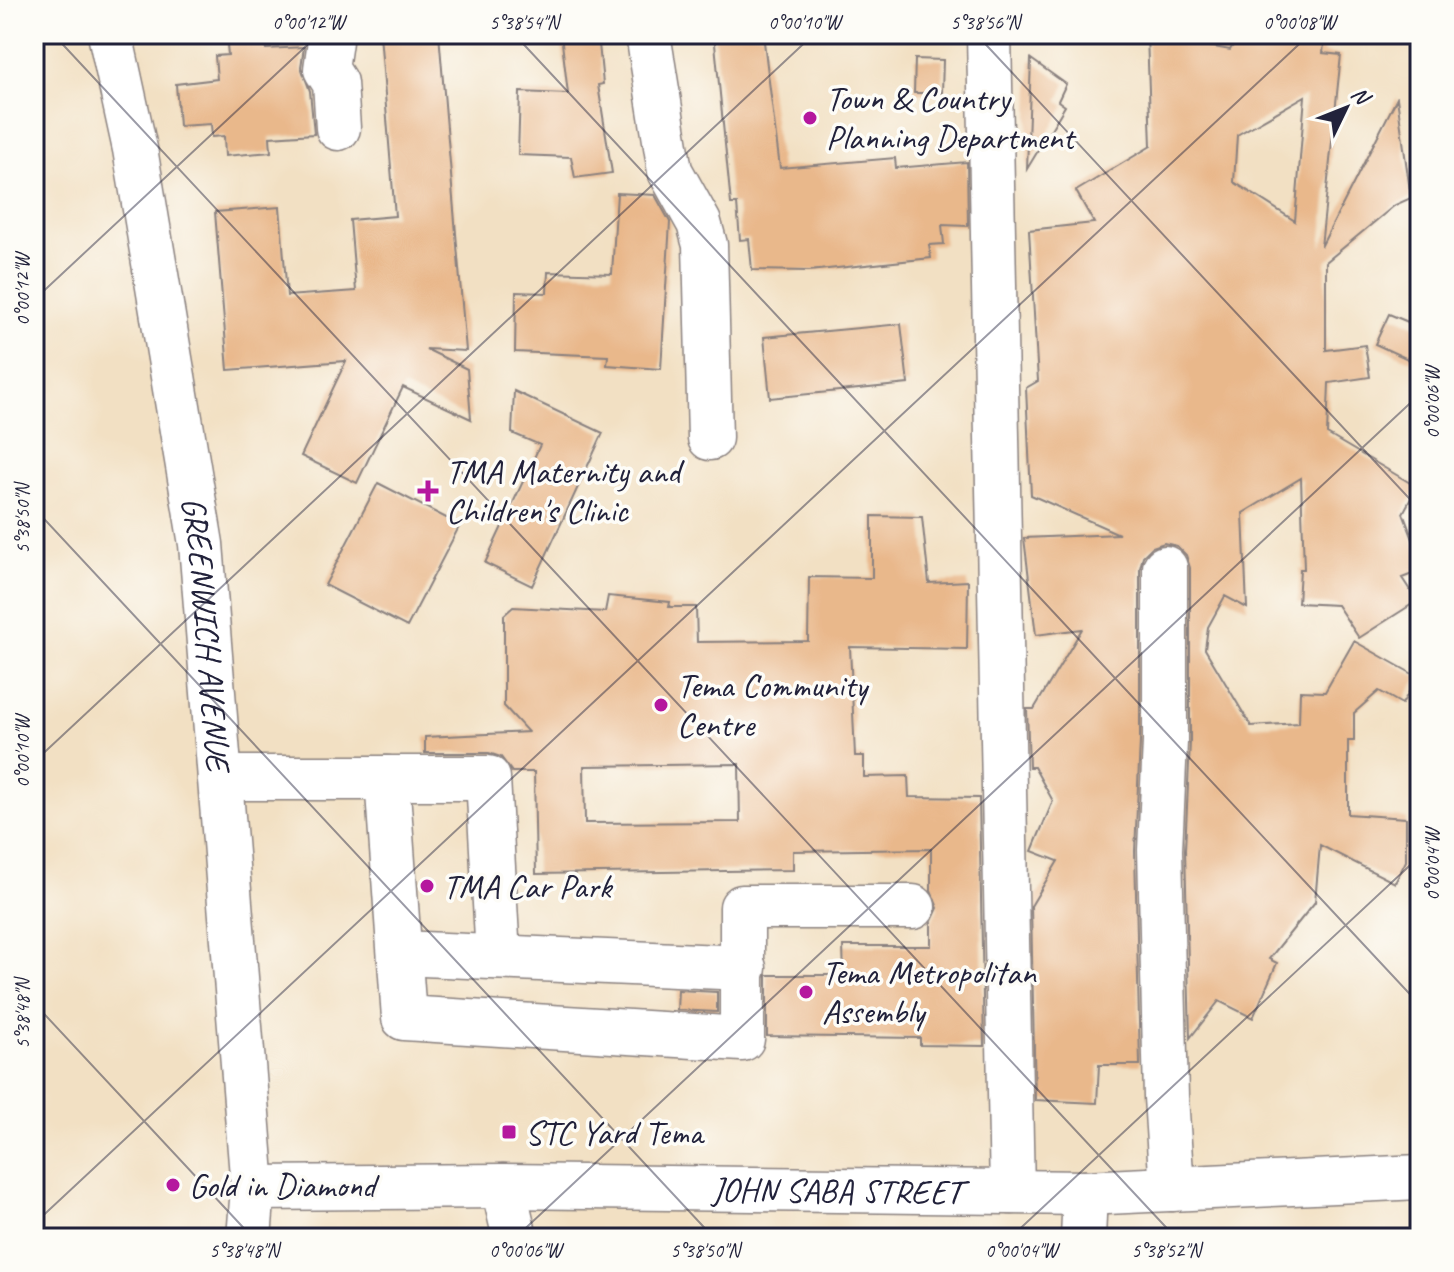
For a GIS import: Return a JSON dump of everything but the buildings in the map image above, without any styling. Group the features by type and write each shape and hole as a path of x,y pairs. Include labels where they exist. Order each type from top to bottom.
{"street":[{"name":"GREENWICH AVENUE","path":"110,34 135,149 201,544 253,1188 249,1238"},
{"path":"331,34 326,69 335,83 338,128"},
{"path":"648,34 670,171 699,223 705,245 710,438"},
{"path":"989,34 1012,1192"},
{"path":"1165,568 1165,742 1160,850 1166,1097 1172,1189"},
{"path":"220,778 488,778 498,957"},
{"path":"387,778 404,1018 742,1039 742,907 913,907"},
{"path":"400,953 744,968"},
{"path":"563,1028 566,960"},
{"name":"JOHN SABA STREET","path":"253,1188 503,1186 1085,1193 1420,1177"},
{"path":"503,1186 515,1238"},
{"path":"1083,1238 1085,1193"}],"place":[{"name":"Town & Country Planning Department","path":"810,118"},
{"name":"TMA Maternity and Children's Clinic","path":"428,491"},
{"name":"Tema Community Centre","path":"661,705"},
{"name":"TMA Car Park","path":"427,886"},
{"name":"Tema Metropolitan Assembly","path":"806,992"},
{"name":"STC Yard Tema","path":"509,1132"},
{"name":"Gold in Diamond","path":"173,1185"}]}
